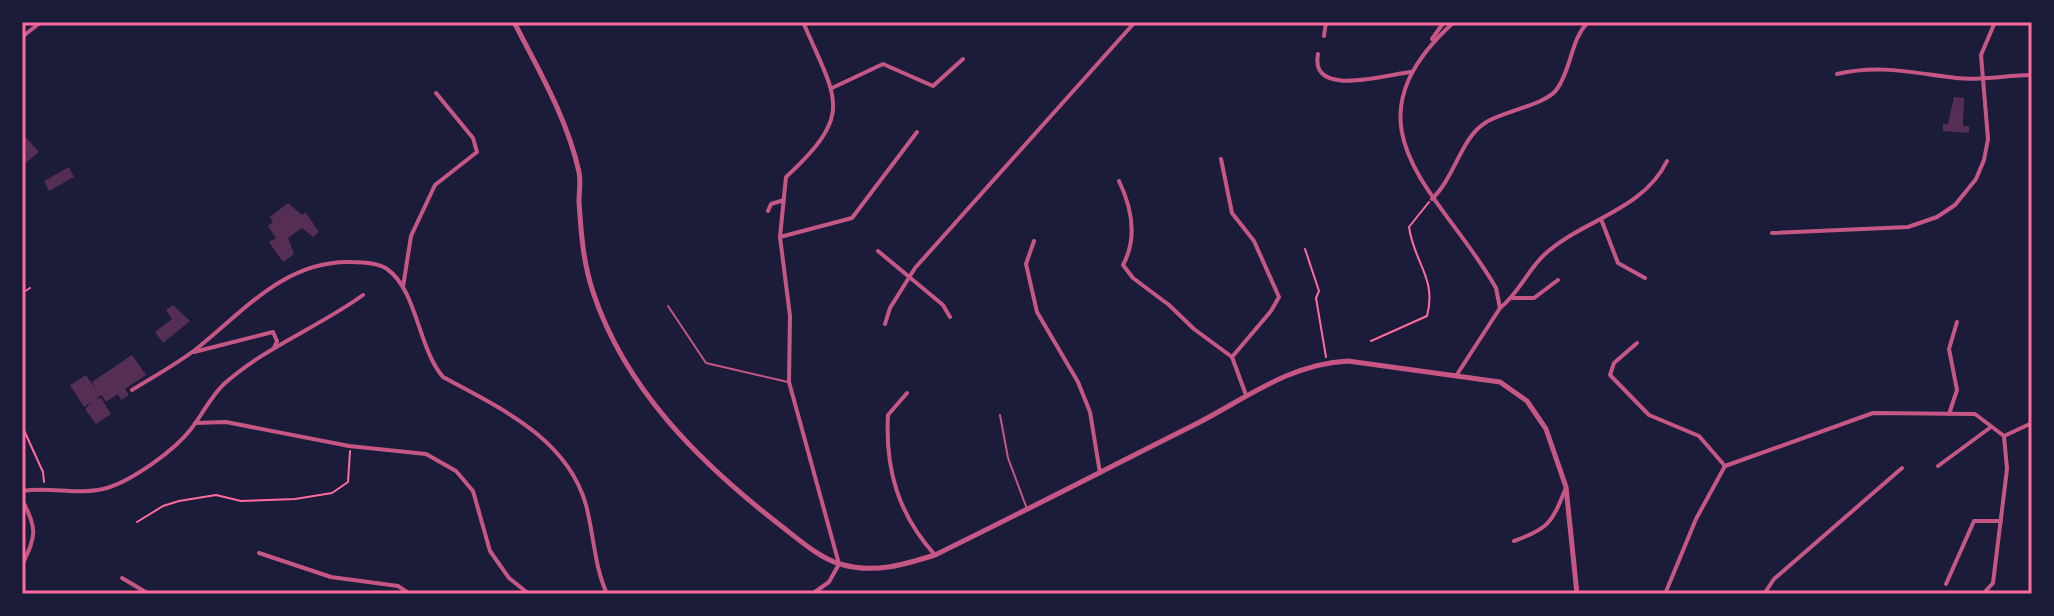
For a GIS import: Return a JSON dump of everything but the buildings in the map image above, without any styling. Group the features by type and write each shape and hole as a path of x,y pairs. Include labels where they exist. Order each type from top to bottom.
{"street":[{"path":"22,37 41,22"},
{"path":"514,22 564,119 580,175 583,255 592,291 610,336 640,386 685,441 739,493 807,546 839,564 888,570 935,555 1100,474 1289,374 1326,363 1348,361 1500,382 1527,401 1546,429 1566,487 1577,594"},
{"path":"803,22 832,88 833,117 821,144 786,177 780,237 790,316 789,382 839,564 829,582 812,594"},
{"path":"1324,36 1326,22"},
{"path":"1444,22 1411,72 1404,95 1401,133 1412,167 1490,277 1500,308"},
{"path":"1429,44 1454,22"},
{"path":"1432,199 1447,185 1470,136 1483,124 1550,97 1559,87 1577,34 1588,22"},
{"path":"1772,233 1908,227 1937,217 1955,205 1976,179 1984,160 1988,139 1981,55 1995,22"},
{"path":"885,324 910,276 1134,23"},
{"path":"1318,54 1316,64 1321,74 1332,79 1348,81 1411,72"},
{"path":"832,88 883,64 933,86 963,59"},
{"path":"1837,74 1863,68 1895,68 1983,80 2032,75"},
{"path":"403,287 411,236 435,185 477,152 473,138 436,93"},
{"path":"780,237 852,218 917,132"},
{"path":"1221,159 1232,213 1254,241 1279,297 1232,357"},
{"path":"1456,377 1500,308 1513,298 1543,256 1636,198 1662,171 1667,161"},
{"path":"1119,181 1126,194 1133,231 1123,265 1133,278 1232,357 1246,395"},
{"path":"768,211 771,204 784,200"},
{"path":"1601,219 1618,263 1645,278"},
{"path":"1034,241 1026,264 1037,312 1078,382 1090,412 1100,474"},
{"path":"878,251 943,305 950,317"},
{"path":"132,390 192,352 288,274 333,261 363,262 386,269 403,287 434,366 443,377 526,424 554,449 579,482 599,576 607,594"},
{"path":"1513,298 1534,298 1558,280"},
{"path":"22,491 44,487 80,492 105,488 133,477 189,432 223,385 273,350 363,295"},
{"path":"1949,414 1957,390 1949,349 1957,322"},
{"path":"192,352 273,332 277,341 273,350"},
{"path":"1637,343 1614,363 1610,375 1649,415 1699,436 1725,466"},
{"path":"907,393 888,415 891,477 914,531 935,555"},
{"path":"1665,594 1696,519 1725,466 1873,413 1975,414 2004,436 2007,469 1993,583 1983,594"},
{"path":"195,423 226,422 349,446 426,454 456,471 473,491 490,551 509,578 529,594"},
{"path":"2004,436 2032,423"},
{"path":"1938,466 1992,427"},
{"path":"1764,594 1774,579 1902,468"},
{"path":"1514,541 1542,531 1555,517 1566,487"},
{"path":"22,500 35,523 33,543 22,565"},
{"path":"1946,584 1974,521 2001,521"},
{"path":"259,553 308,571 398,586 410,594"},
{"path":"122,578 149,594"}],"lane":[{"path":"668,306 706,363 789,382"},
{"path":"1000,415 1008,458 1027,510"}],"path":[{"path":"1371,341 1427,316 1433,295 1411,241 1409,227 1417,212 1432,199"},
{"path":"1305,249 1319,291 1316,298 1326,363"},
{"path":"22,293 30,288"},
{"path":"22,426 43,472 44,487"},
{"path":"137,522 163,506 216,495 268,502 332,493 348,482 349,446"}]}
